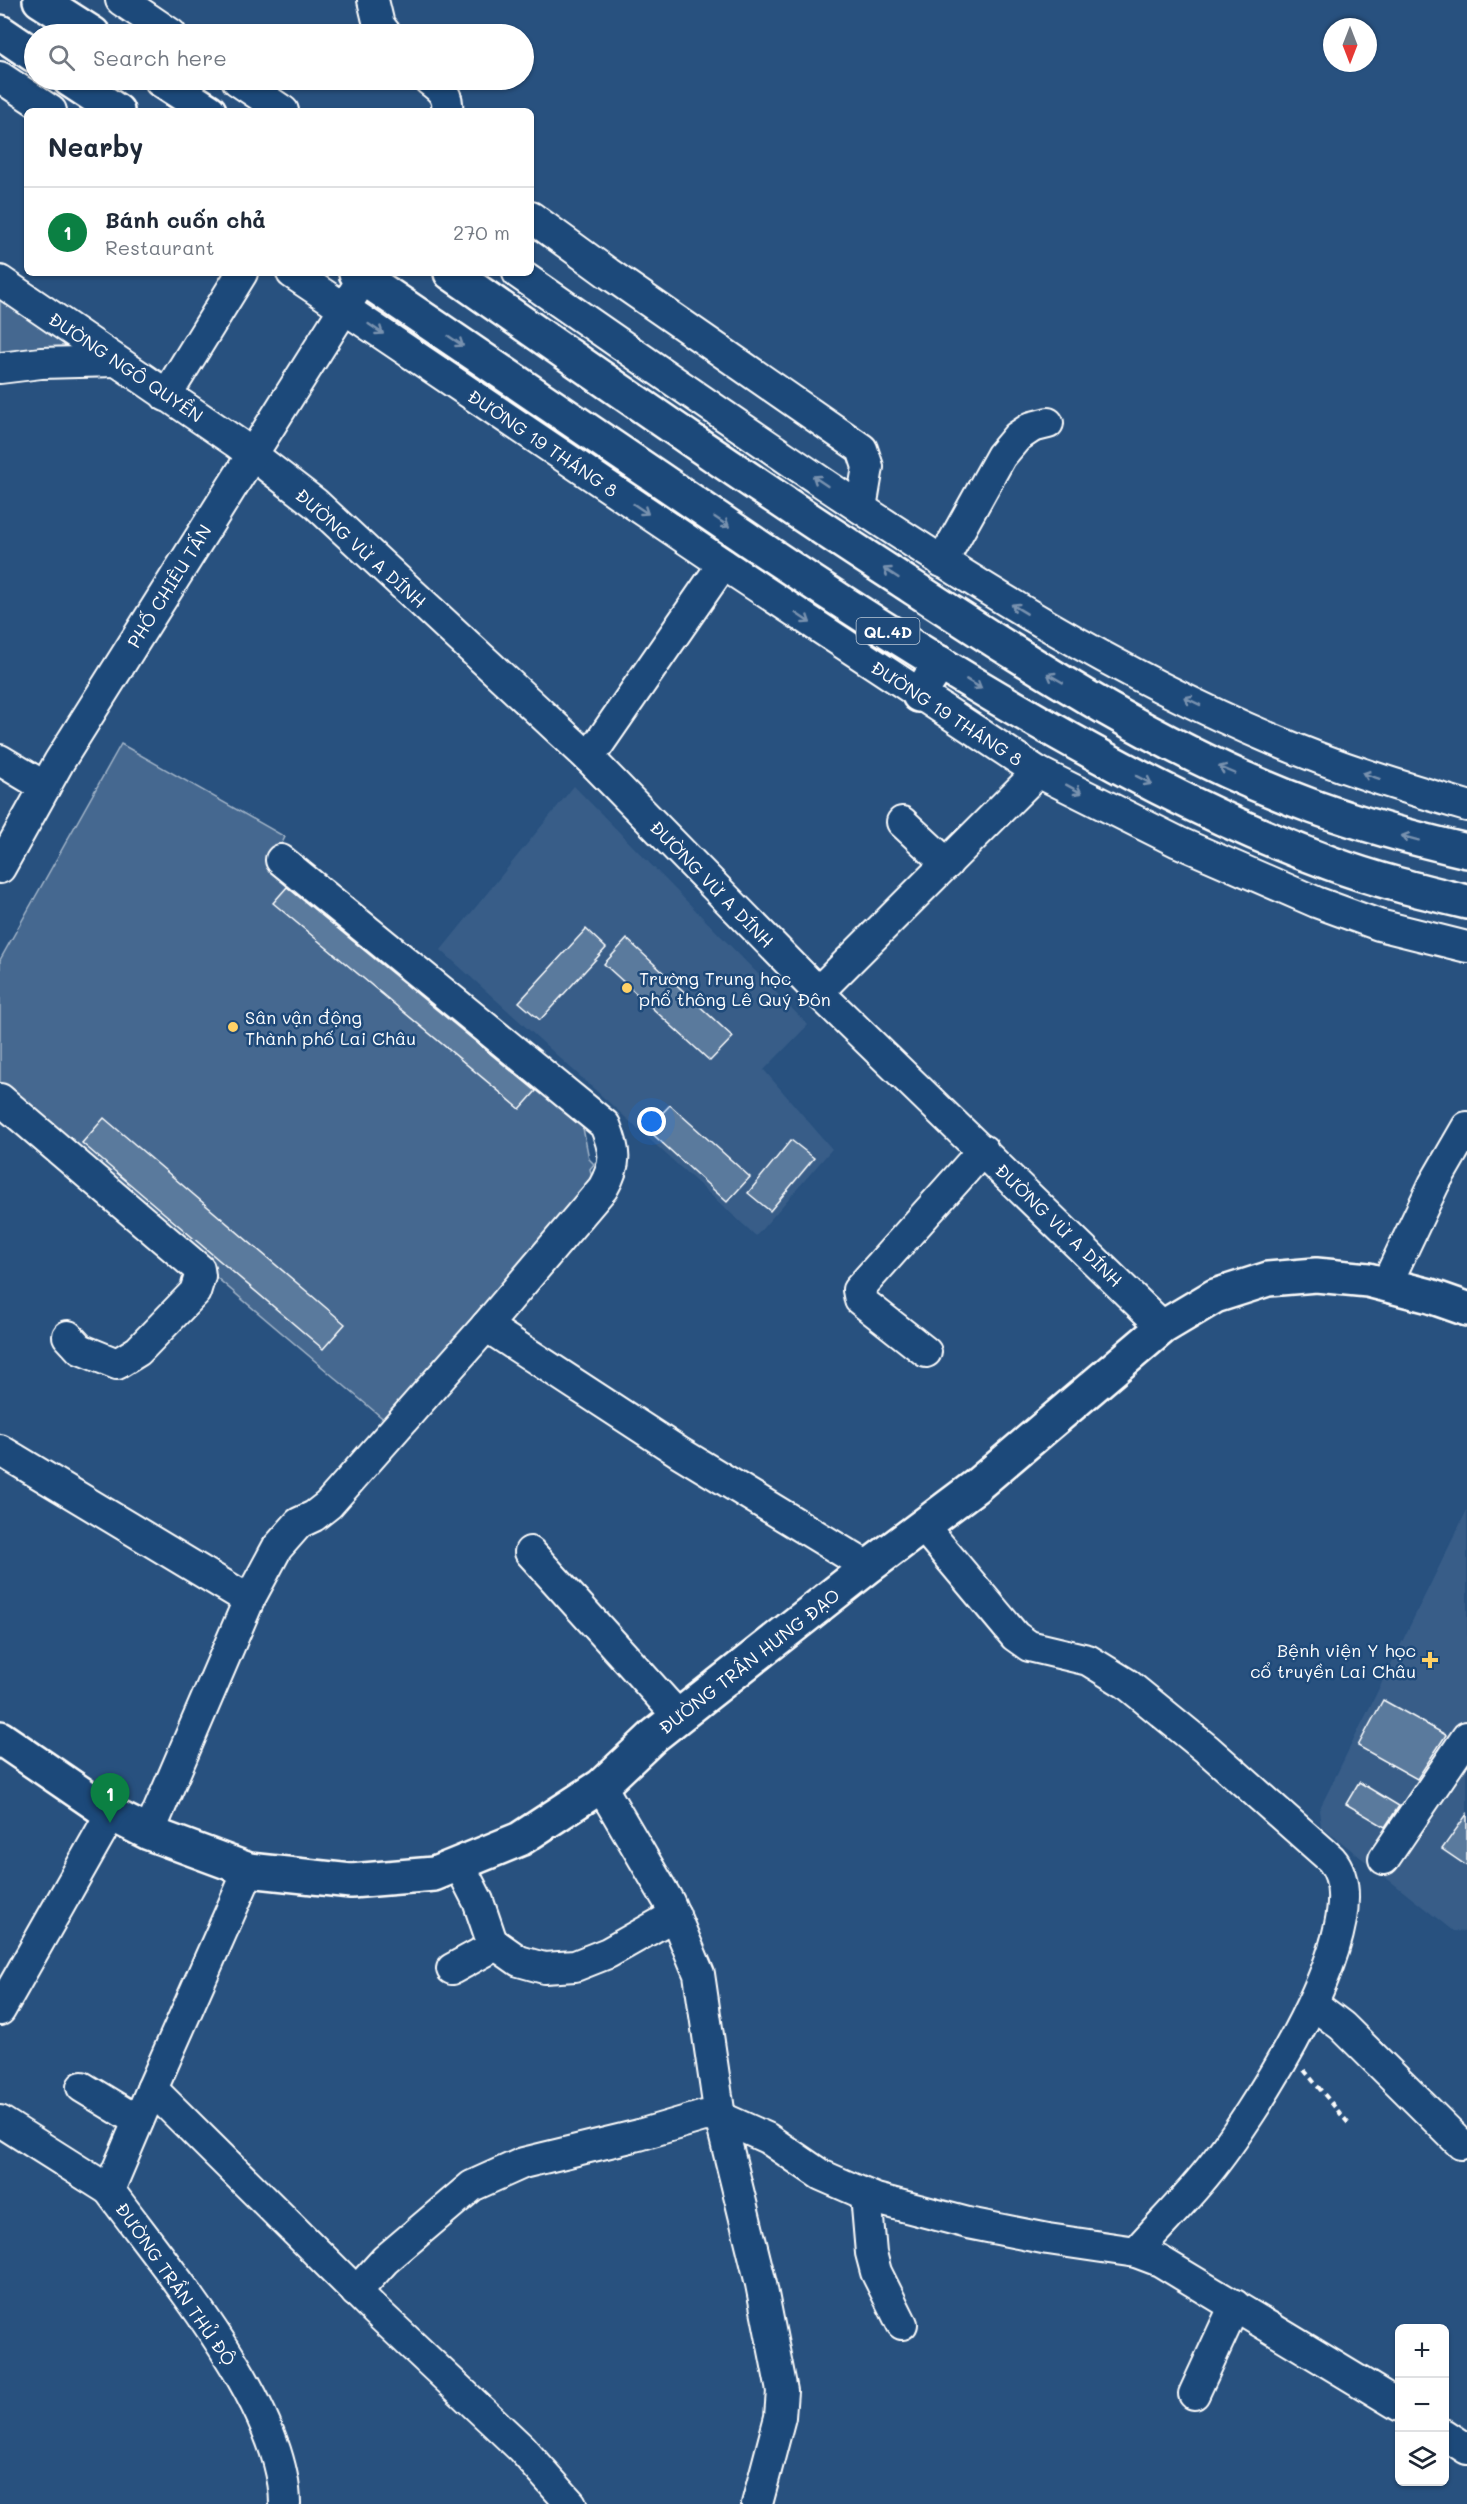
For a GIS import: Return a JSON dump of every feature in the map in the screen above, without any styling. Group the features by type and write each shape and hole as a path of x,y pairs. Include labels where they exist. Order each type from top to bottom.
{"main road":[{"path":"40,0 77,24"},
{"path":"0,32 24,49"},
{"path":"85,90 112,108"},
{"path":"176,90 204,108"},
{"name":"ĐƯỜNG 19 THÁNG 8","path":"363,276 826,592 940,663 1100,757 1251,831 1333,864 1418,890 1467,902"},
{"name":"QL.4D","path":"455,276 838,539 1040,669 1123,717 1218,766 1313,807 1408,837 1467,851"},
{"path":"919,695 940,663"},
{"name":"ĐƯỜNG TRẦN HƯNG ĐẠO","path":"0,1738 111,1814 148,1833 249,1870 351,1881 434,1874 520,1839 601,1786 655,1735 868,1567 976,1486 1163,1327 1215,1296 1268,1279 1316,1275 1386,1285 1467,1310"}],"street":[{"path":"373,0 379,24"},
{"path":"135,4 159,24"},
{"path":"0,77 46,108"},
{"path":"252,90 279,108"},
{"path":"442,90 448,103 447,108"},
{"path":"534,219 862,449 868,467 861,508"},
{"path":"166,396 240,276"},
{"name":"ĐƯỜNG 19 THÁNG 8","path":"296,276 723,564 1038,772 1178,842 1316,902 1379,926 1467,947"},
{"name":"PHỐ CHIÊU TẤN","path":"0,868 45,787 344,308 361,276"},
{"path":"522,276 942,562 1058,632 1136,674 1272,740 1335,764 1467,806"},
{"name":"ĐƯỜNG NGÔ QUYỀN","path":"0,281 251,454"},
{"path":"0,368 41,363 116,362"},
{"path":"942,562 1001,456 1017,437 1032,427 1048,423"},
{"name":"ĐƯỜNG VỪ A DÍNH","path":"251,454 315,503 589,758 818,992 1163,1327"},
{"path":"589,758 723,564"},
{"path":"0,760 45,787"},
{"path":"818,992 1038,772"},
{"path":"902,822 947,864"},
{"path":"148,1833 249,1600 277,1548 299,1523 314,1516 328,1505 486,1326 603,1188 614,1168 613,1146 605,1125 281,860"},
{"path":"0,1099 199,1269 200,1276 195,1292 138,1351 117,1364 80,1349 68,1336"},
{"path":"1386,1285 1434,1184 1467,1127"},
{"path":"926,1352 860,1300 858,1290 983,1150"},
{"path":"486,1326 679,1452 868,1567"},
{"path":"0,1450 249,1600"},
{"path":"923,1526 1015,1636 1029,1646 1088,1660 1127,1684 1216,1758 1339,1868 1343,1882 1339,1929 1332,1956 1313,2004 1288,2051 1214,2164 1136,2252"},
{"path":"530,1552 679,1717"},
{"path":"1384,1859 1467,1737"},
{"path":"601,1786 675,1915 699,1974 720,2116 760,2284 782,2391 780,2417 757,2504"},
{"path":"0,2010 111,1814"},
{"path":"459,1864 478,1900 492,1942 519,1961 544,1968 575,1966 608,1953 675,1915"},
{"name":"ĐƯỜNG TRẦN THỦ ĐỘ","path":"249,1870 109,2190 214,2334 240,2375 274,2445 285,2504"},
{"path":"452,1969 496,1945"},
{"path":"1313,2004 1342,2026 1461,2144"},
{"path":"82,2087 138,2121"},
{"path":"152,2089 356,2292 521,2448 571,2504"},
{"path":"356,2292 385,2260 472,2186 523,2163 639,2135 704,2116 720,2116 768,2138 821,2175 866,2195 968,2223 1048,2239 1136,2252 1182,2272 1395,2403"},
{"path":"0,2121 109,2190"},
{"path":"866,2195 871,2253 876,2272 902,2324"},
{"path":"1194,2394 1235,2305"},
{"path":"1449,2437 1467,2449"}],"path":[{"path":"1288,2051 1349,2124"}],"shaded area":[{"path":"0,295 64,342 65,348 0,360"},
{"name":"Sân vận động Thành phố Lai Châu","path":"121,744 285,837 273,861 583,1128 589,1159 594,1164 590,1169 592,1178 387,1422 0,1094 0,960"},
{"name":"Trường Trung học phổ thông Lê Quý Đôn","path":"574,786 808,1025 764,1070 832,1149 756,1236 441,950"},
{"name":"Bệnh viện Y học cổ truyền Lai Châu","path":"1467,1510 1467,1932 1453,1931 1321,1826 1319,1810"}],"building":[{"path":"287,887 536,1091 520,1109 273,903"},
{"path":"586,929 606,948 540,1020 519,1002"},
{"path":"627,939 733,1037 710,1061 604,964"},
{"path":"670,1105 750,1177 727,1202 647,1129"},
{"path":"104,1118 345,1324 323,1349 82,1143"},
{"path":"791,1140 814,1158 770,1211 748,1193"},
{"path":"1383,1700 1446,1735 1417,1779 1358,1746"},
{"path":"1359,1782 1399,1806 1385,1827 1346,1804"},
{"path":"1467,1814 1467,1866 1442,1849"}],"place":[{"name":"Trường Trung học phổ thông Lê Quý Đôn","path":"627,988"},
{"name":"Sân vận động Thành phố Lai Châu","path":"233,1027"},
{"name":"Bệnh viện Y học cổ truyền Lai Châu","path":"1430,1660"},
{"name":"Bánh cuốn chả","path":"110,1823"}]}
